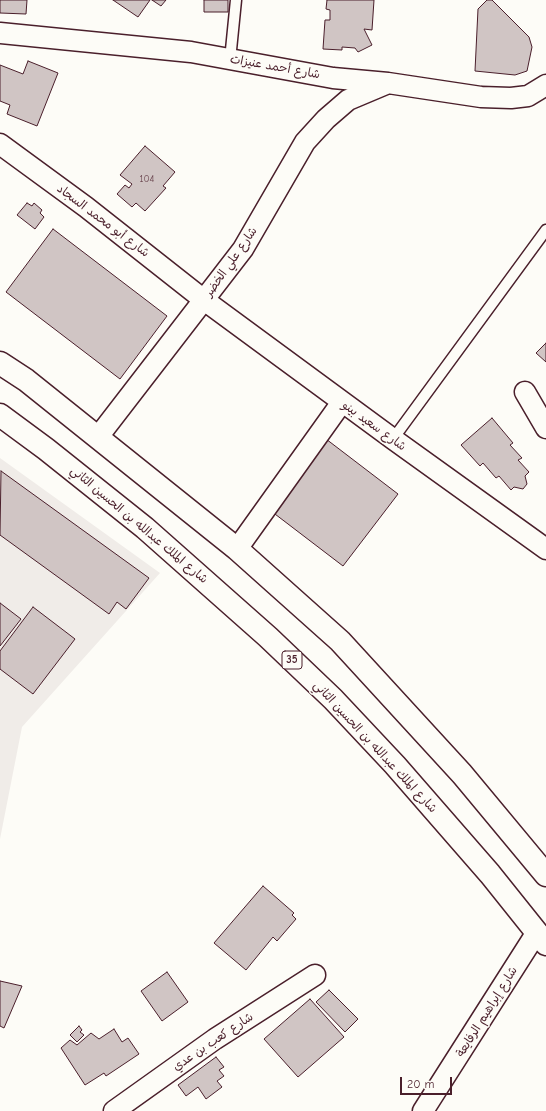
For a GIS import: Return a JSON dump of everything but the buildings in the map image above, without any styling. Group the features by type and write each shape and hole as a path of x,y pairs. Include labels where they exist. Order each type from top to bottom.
{"highway":[{"path":"0,362 26,380 237,549 340,641 462,774 546,875"},
{"name":"شارع الملك عبدالله بن الحسين الثاني","path":"0,415 46,449 145,528 262,632 333,699 394,765 490,874 542,938"}],"street":[{"name":"شارع أحمد عنيزات","path":"0,33 191,52 333,78 481,96 511,98 528,96 546,85"},
{"name":"شارع علي الخضر","path":"98,437 243,249 305,142 326,119 348,100 388,84"},
{"name":"شارع أبو محمد السجاد","path":"0,144 86,207 204,300"},
{"name":"شارع سعيد بينو","path":"204,300 393,440 546,549"},
{"path":"525,392 546,428"},
{"path":"237,549 342,402"},
{"name":"شارع إبراهيم الرفايعة","path":"423,1111 542,938"},
{"name":"شارع كعب بن عدي","path":"114,1111 216,1039 315,975"}],"lane":[{"path":"230,60 236,0"},
{"path":"393,440 546,230"}],"shaded area":[{"path":"0,458 160,573 22,727 0,839"}]}
